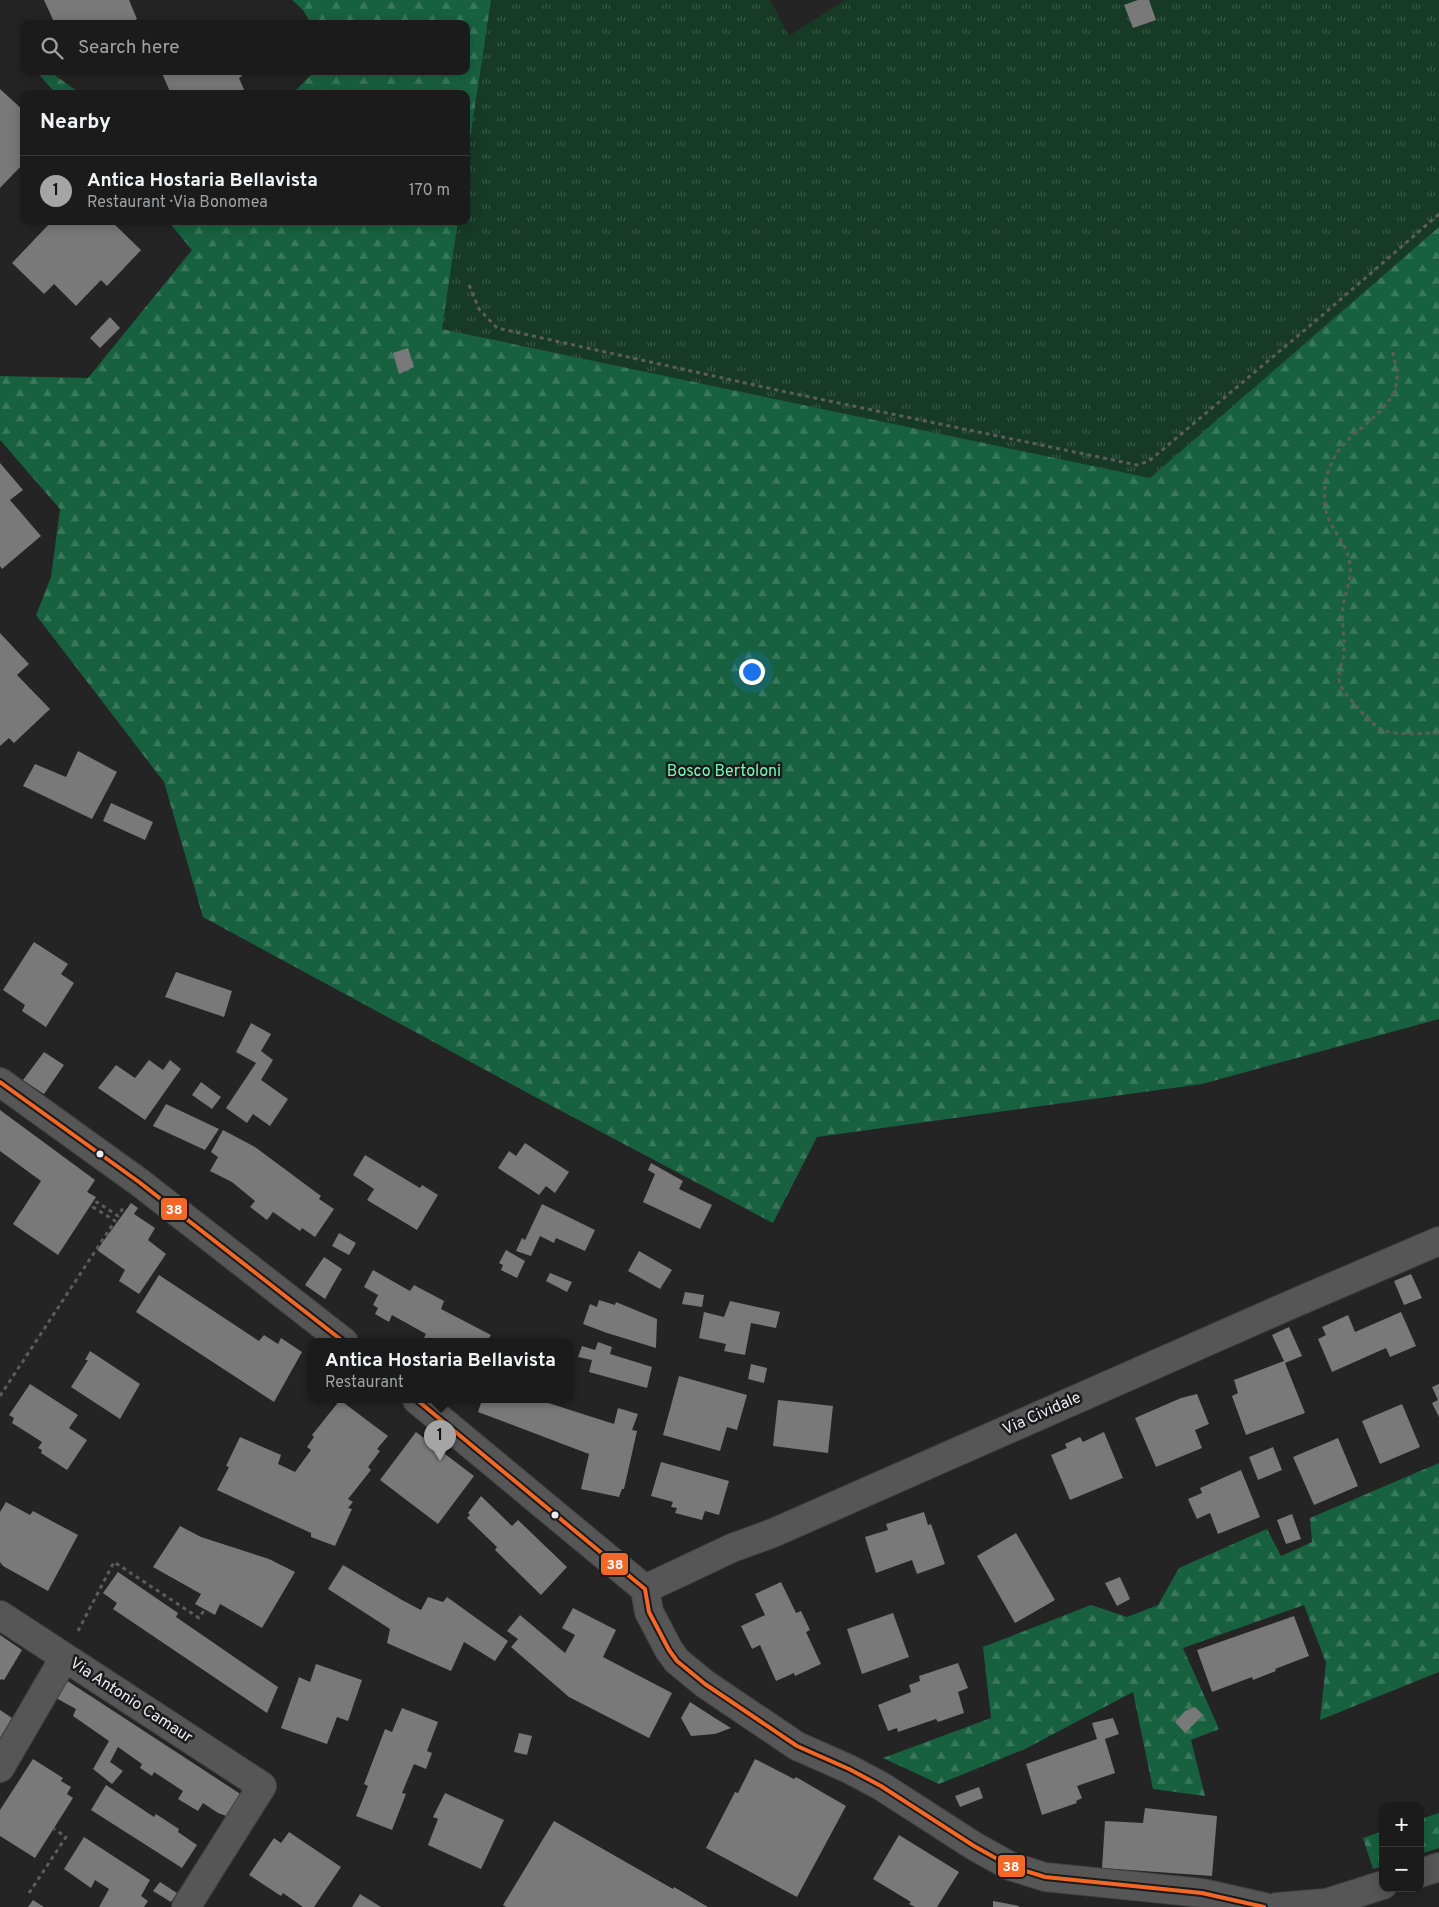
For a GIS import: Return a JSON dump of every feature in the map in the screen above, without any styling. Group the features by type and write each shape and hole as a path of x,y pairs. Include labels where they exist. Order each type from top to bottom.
{"street":[{"path":"0,1082 139,1182 339,1338"},
{"name":"Via Cividale","path":"645,1588 732,1548 790,1526 1282,1308 1439,1241"},
{"path":"421,1403 645,1588 649,1612 677,1661 705,1684 797,1746 849,1769 881,1786 974,1846 1010,1866 1045,1877 1202,1893 1264,1907"},
{"name":"Via Antonio Camaur","path":"0,1615 262,1786 186,1907"},
{"path":"0,1768 64,1658"},
{"path":"1424,1872 1439,1867"},
{"path":"1277,1907 1326,1903 1379,1886"}],"path":[{"path":"469,285 479,309 496,328 777,390 1137,465 1149,461 1439,214"},
{"path":"1393,352 1398,377 1396,392 1387,406 1344,443 1332,462 1325,488 1325,510 1331,524 1344,544 1350,566 1349,584 1343,606 1344,654 1339,682 1343,693 1356,704 1371,723 1382,730 1439,733"},
{"path":"0,1396 115,1221 93,1207 97,1202 118,1216 122,1210 117,1206"},
{"path":"64,1658 114,1562 199,1618 205,1609"},
{"path":"29,1893 66,1837 54,1829"}],"green space":[{"path":"292,0 491,0 470,139 470,90 296,90 311,75 470,75 470,20 309,20 303,10"},
{"path":"491,0 770,0 789,36 845,0 1439,0 1439,227 1150,478 442,329 457,225 470,225 470,139"},
{"path":"39,75 55,75 75,90 53,90"},
{"name":"Bosco Bertoloni","path":"171,225 457,225 442,329 1150,478 1439,227 1439,1019 1202,1084 817,1137 773,1223 203,917 164,782 36,615 51,577 60,509 0,440 0,376 88,378 192,250"},
{"path":"1439,1463 1439,1672 1320,1720 1326,1663 1304,1605 1183,1648 1219,1729 1191,1740 1205,1796 1153,1789 1133,1692 1025,1749 939,1784 883,1758 991,1718 983,1647 1091,1605 1127,1617 1158,1605 1179,1568 1267,1529 1281,1556 1312,1542 1310,1518"},
{"path":"1439,1813 1439,1848 1424,1853 1424,1847 1424,1818"},
{"path":"1379,1832 1379,1867 1373,1869 1363,1838"}],"building":[{"path":"44,0 129,0 137,19 135,20 53,20"},
{"path":"1138,0 1149,0 1156,20 1133,28 1124,5"},
{"path":"163,75 242,75 239,78 244,90 169,90"},
{"path":"0,89 20,107 20,167 0,188"},
{"path":"48,225 115,225 141,250 107,286 101,280 76,306 54,284 44,294 12,263"},
{"path":"110,317 120,328 100,348 90,338"},
{"path":"408,348 414,367 399,374 393,353"},
{"path":"0,463 23,490 10,500 41,536 2,569 0,566"},
{"path":"0,633 29,664 17,675 50,709 14,743 9,738 0,746"},
{"path":"78,751 117,772 92,819 23,786 35,764 66,777"},
{"path":"111,803 153,822 145,840 103,821"},
{"path":"34,942 68,964 61,974 74,983 46,1027 22,1011 25,1005 3,990"},
{"path":"176,972 232,991 224,1017 165,997"},
{"path":"251,1023 271,1034 261,1051 273,1060 261,1080 288,1099 270,1126 253,1114 247,1123 226,1108 256,1063 236,1052"},
{"path":"44,1052 64,1065 44,1094 23,1080"},
{"path":"149,1060 163,1070 170,1060 181,1069 145,1120 98,1088 116,1065 135,1078"},
{"path":"201,1082 221,1097 212,1109 192,1095"},
{"path":"166,1104 219,1129 205,1150 153,1126"},
{"path":"0,1110 95,1180 87,1192 96,1197 58,1255 13,1224 41,1181 0,1151"},
{"path":"223,1130 255,1147 321,1196 319,1199 334,1209 315,1237 302,1228 300,1231 273,1212 267,1220 250,1207 255,1201 232,1182 210,1171 218,1157 211,1152"},
{"path":"525,1143 569,1172 555,1193 546,1186 539,1195 498,1168 509,1151 516,1156"},
{"path":"365,1155 420,1188 422,1185 438,1195 417,1230 367,1200 374,1189 353,1175"},
{"path":"651,1163 683,1181 679,1189 712,1205 700,1229 643,1202 655,1174 648,1170"},
{"path":"131,1203 138,1208 134,1214 155,1228 148,1240 166,1254 139,1294 119,1281 125,1270 97,1250"},
{"path":"542,1204 595,1230 585,1251 556,1238 554,1243 540,1236 531,1256 516,1251 522,1238 525,1240"},
{"path":"339,1233 356,1243 349,1255 332,1246"},
{"path":"506,1250 525,1261 517,1278 501,1270 503,1265 499,1263"},
{"path":"639,1251 672,1270 660,1289 628,1271"},
{"path":"324,1257 342,1269 325,1299 305,1285"},
{"path":"373,1270 410,1291 414,1285 444,1301 441,1309 491,1335 489,1338 424,1338 426,1334 392,1315 389,1322 375,1314 378,1308 373,1305 378,1295 364,1287"},
{"path":"550,1273 572,1282 567,1292 546,1281"},
{"path":"1411,1274 1422,1298 1404,1305 1394,1281"},
{"path":"159,1275 259,1341 264,1335 278,1344 281,1338 302,1352 274,1402 136,1312"},
{"path":"685,1292 704,1295 702,1307 682,1304"},
{"path":"599,1300 615,1305 616,1302 657,1319 656,1348 583,1324 590,1304 597,1307"},
{"path":"730,1301 780,1312 776,1328 751,1323 745,1355 724,1351 726,1344 699,1338 704,1312 724,1317"},
{"path":"1401,1312 1416,1346 1390,1357 1386,1348 1332,1372 1318,1339 1326,1335 1322,1327 1348,1315 1355,1332"},
{"path":"1289,1327 1302,1356 1285,1363 1305,1413 1246,1435 1232,1396 1238,1393 1234,1380 1284,1361 1272,1335"},
{"path":"598,1342 612,1347 610,1354 652,1367 647,1388 589,1372 592,1360 578,1357 582,1346 595,1350"},
{"path":"90,1351 140,1384 120,1419 71,1387 88,1360 85,1360"},
{"path":"751,1364 767,1368 764,1383 748,1379"},
{"path":"679,1376 747,1395 737,1430 727,1427 720,1451 663,1435"},
{"path":"30,1384 78,1415 69,1428 87,1440 67,1470 41,1453 42,1450 38,1448 42,1442 12,1423 14,1418 9,1415"},
{"path":"1439,1384 1439,1417 1432,1403 1438,1400 1432,1387"},
{"path":"1197,1394 1209,1424 1195,1430 1202,1448 1156,1467 1135,1418 1181,1398"},
{"path":"778,1400 833,1406 828,1453 773,1446"},
{"path":"338,1403 344,1403 388,1436 377,1449 380,1451 368,1467 371,1470 348,1499 353,1502 348,1508 352,1509 335,1546 311,1537 311,1533 217,1490 229,1467 226,1466 240,1437 281,1455 278,1464 295,1472 311,1450 307,1447 314,1437 312,1435"},
{"path":"481,1403 548,1403 614,1424 618,1408 638,1414 632,1430 637,1431 624,1489 622,1489 619,1497 581,1489 589,1454 478,1412"},
{"path":"1402,1404 1420,1447 1380,1464 1362,1421"},
{"path":"416,1432 474,1476 438,1524 380,1480"},
{"path":"1104,1432 1123,1478 1070,1500 1051,1455 1067,1448 1065,1444 1080,1437 1083,1442"},
{"path":"1338,1438 1358,1486 1314,1505 1293,1457"},
{"path":"1273,1447 1282,1470 1258,1480 1249,1457"},
{"path":"661,1462 729,1481 719,1515 705,1511 702,1520 675,1513 677,1508 671,1507 673,1502 651,1496"},
{"path":"1241,1470 1260,1517 1218,1534 1210,1513 1197,1519 1188,1499 1202,1493 1200,1488"},
{"path":"481,1496 512,1526 518,1520 567,1567 541,1595 495,1550 497,1547 467,1518 470,1515 468,1513"},
{"path":"6,1502 30,1515 33,1511 78,1535 48,1591 3,1566 0,1562 0,1512"},
{"path":"924,1512 928,1525 931,1524 945,1564 917,1574 912,1560 876,1573 865,1537 888,1530 886,1524"},
{"path":"1292,1514 1301,1539 1286,1544 1277,1520"},
{"path":"180,1526 201,1537 269,1559 295,1572 262,1628 220,1604 215,1615 195,1604 201,1594 153,1567"},
{"path":"1016,1533 1055,1600 1015,1623 977,1556"},
{"path":"343,1565 421,1610 428,1597 443,1602 447,1597 508,1641 495,1661 464,1642 451,1671 387,1643 390,1629 328,1589"},
{"path":"118,1572 178,1613 176,1617 278,1687 267,1713 113,1609 117,1603 103,1593"},
{"path":"1120,1577 1130,1599 1117,1606 1105,1583"},
{"path":"781,1582 796,1613 801,1611 810,1630 806,1632 821,1664 795,1676 794,1673 776,1681 760,1645 752,1649 741,1626 765,1615 755,1594"},
{"path":"573,1608 616,1630 603,1657 672,1693 649,1738 569,1697 511,1647 518,1639 507,1631 520,1615 565,1653 575,1635 562,1628"},
{"path":"893,1613 909,1657 862,1674 847,1629"},
{"path":"1294,1616 1309,1656 1253,1680 1252,1677 1212,1692 1197,1650"},
{"path":"0,1635 22,1650 4,1680 1,1679 0,1681"},
{"path":"958,1663 968,1688 958,1692 964,1713 938,1722 936,1719 898,1732 897,1728 888,1731 878,1705 911,1692 909,1685 920,1681 919,1676"},
{"path":"316,1664 362,1680 348,1721 337,1717 327,1744 281,1728 299,1677 310,1682"},
{"path":"66,1680 242,1795 229,1817 218,1813 203,1803 198,1811 178,1799 183,1791 154,1772 152,1776 140,1768 142,1764 118,1747 110,1762 123,1771 112,1784 93,1769 109,1741 73,1716 76,1709 56,1698"},
{"path":"690,1702 731,1728 715,1734 691,1736 681,1718"},
{"path":"1195,1707 1203,1715 1185,1733 1175,1722 1185,1711"},
{"path":"402,1708 438,1722 427,1751 432,1753 426,1769 414,1764 402,1793 406,1794 392,1830 356,1816 368,1786 364,1784 385,1729 392,1732"},
{"path":"0,1710 12,1718 0,1738"},
{"path":"1113,1718 1119,1734 1105,1739 1115,1773 1077,1786 1082,1798 1076,1801 1077,1803 1042,1815 1026,1764 1097,1739 1092,1723"},
{"path":"519,1733 532,1736 527,1755 514,1752"},
{"path":"33,1759 63,1778 61,1781 71,1787 67,1794 73,1798 35,1858 0,1836 0,1810"},
{"path":"755,1759 794,1779 796,1777 846,1806 797,1897 706,1848 735,1792 738,1793"},
{"path":"106,1785 154,1817 156,1814 179,1829 178,1832 197,1845 182,1868 91,1810"},
{"path":"979,1787 983,1798 960,1807 955,1796"},
{"path":"445,1793 504,1820 481,1869 428,1845 438,1819 433,1817"},
{"path":"1145,1808 1217,1816 1212,1876 1102,1868 1105,1821 1143,1823"},
{"path":"554,1821 708,1907 506,1907 503,1905"},
{"path":"289,1832 341,1867 314,1907 303,1907 283,1893 281,1896 249,1875 274,1838 281,1843"},
{"path":"899,1835 959,1872 937,1907 915,1907 909,1904 911,1902 873,1879"},
{"path":"84,1837 150,1880 141,1896 148,1901 144,1907 99,1907 109,1889 95,1880 91,1888 64,1869"},
{"path":"160,1882 177,1893 171,1902 153,1891"},
{"path":"360,1894 381,1907 352,1907"},
{"path":"33,1900 44,1907 28,1907"},
{"path":"993,1901 1019,1906 1019,1907 993,1907"}],"transit line":[{"name":"38","path":"0,1082 139,1182 339,1338"},
{"name":"38","path":"421,1403 645,1589 649,1612 677,1661 705,1684 797,1746 849,1769 881,1786 974,1846 1010,1866 1045,1877 1202,1893 1264,1907"}],"place":[{"name":"Antica Hostaria Bellavista","path":"440,1461"}]}
